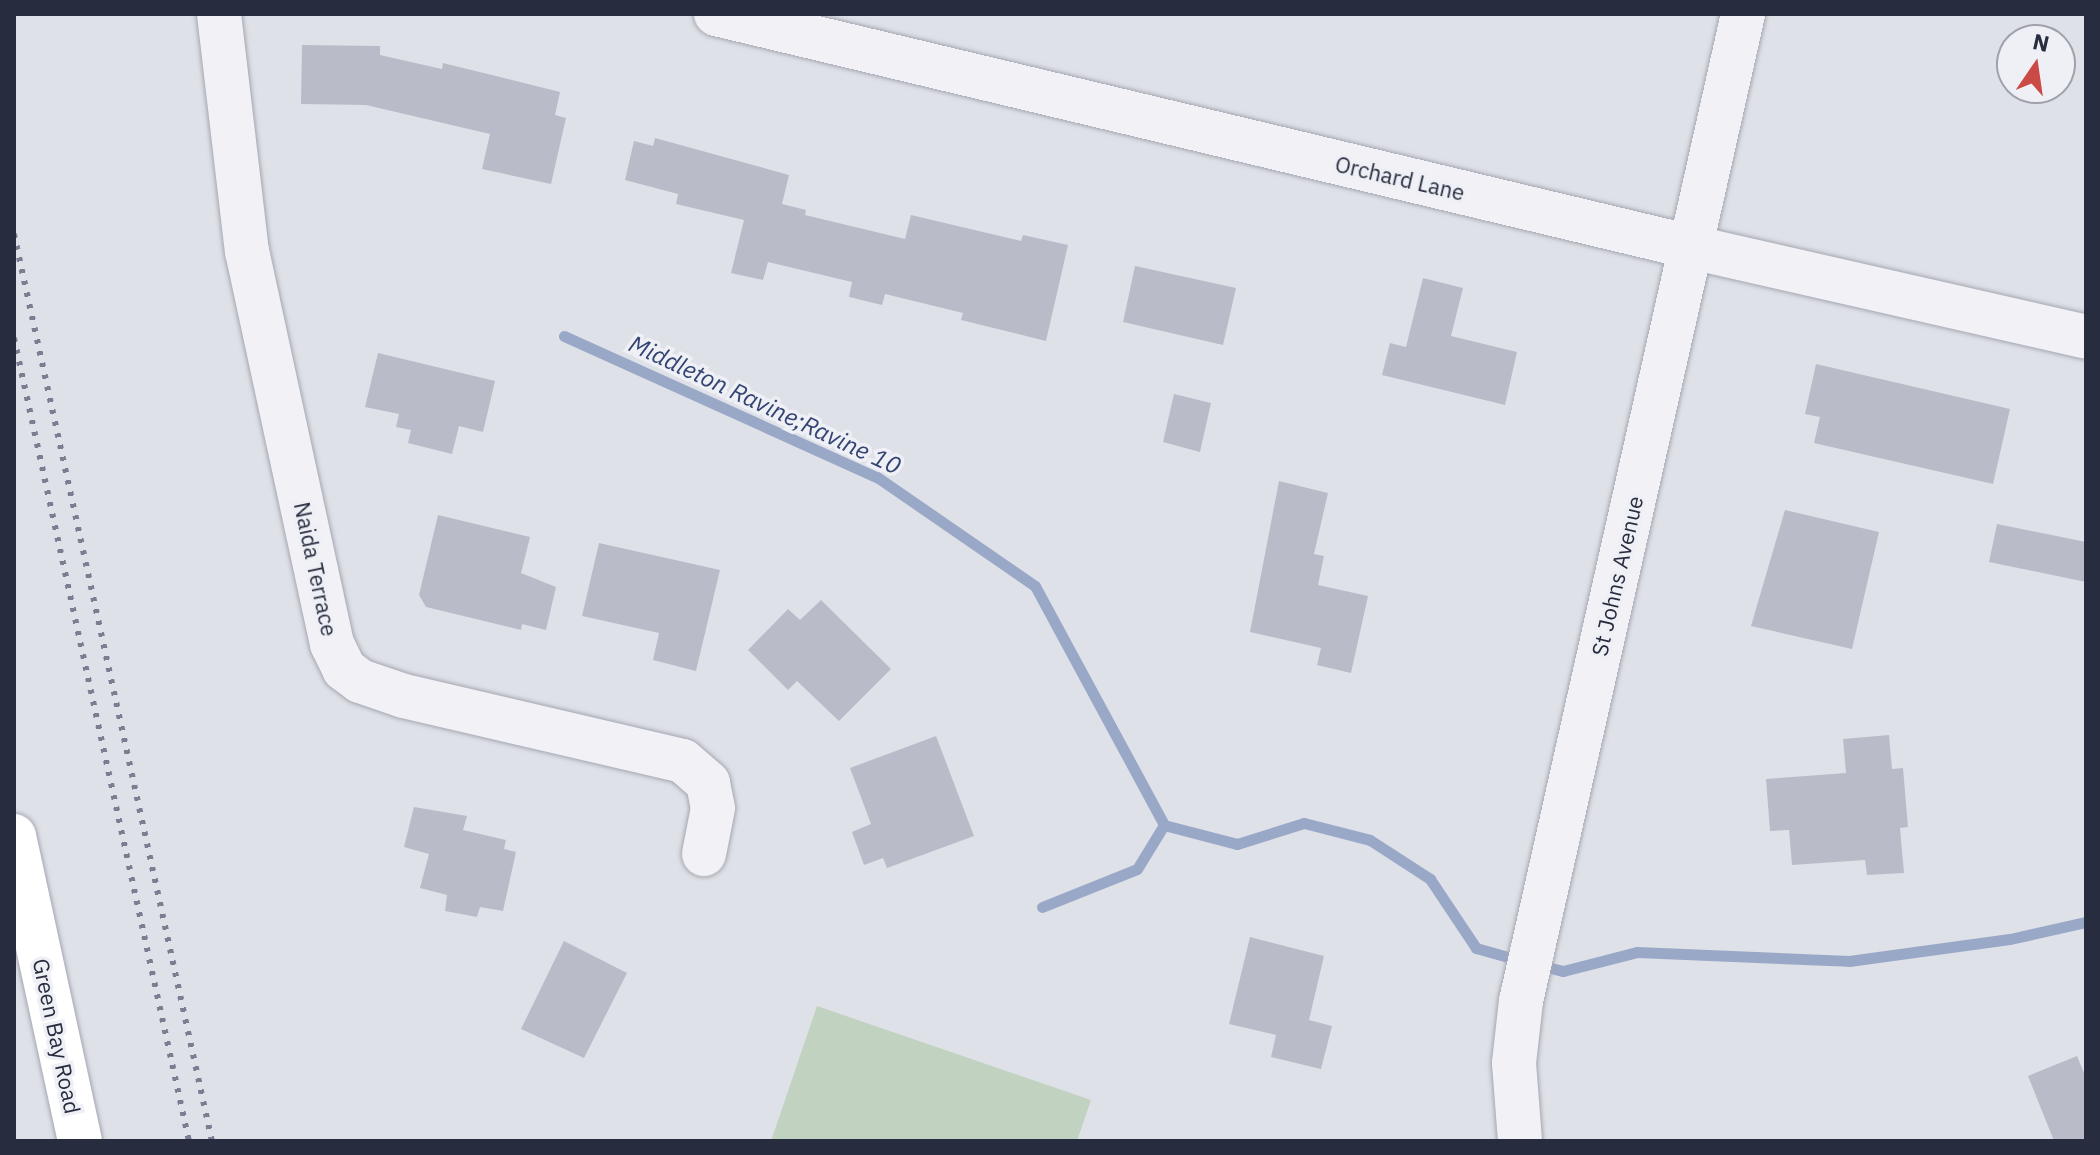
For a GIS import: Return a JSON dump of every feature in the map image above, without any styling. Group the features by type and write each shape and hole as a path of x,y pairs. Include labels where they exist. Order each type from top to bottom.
{"main road":[{"name":"Green Bay Road","path":"14,836 80,1141"}],"street":[{"name":"Naida Terrace","path":"219,14 247,251 332,644 344,669 360,681 404,696 683,761 708,783 713,808 704,854"},
{"name":"Orchard Lane","path":"716,14 1691,247 2086,337"},
{"name":"St Johns Avenue","path":"1520,1141 1514,1063 1521,1001 1743,14"}],"green space":[{"path":"817,1006 1091,1100 1077,1141 771,1141"}],"building":[{"path":"302,45 380,46 380,55 442,69 443,63 560,92 555,115 566,118 551,184 482,169 490,134 366,105 301,104"},
{"path":"655,138 789,175 782,204 806,210 805,215 905,239 911,215 1021,241 1023,235 1068,245 1046,341 961,320 963,313 885,294 882,305 849,297 852,282 768,262 763,280 731,273 744,220 676,204 678,194 625,180 634,141 653,146"},
{"path":"1135,266 1236,288 1223,345 1123,322"},
{"path":"1423,278 1463,288 1451,336 1517,352 1505,405 1382,375 1390,343 1406,347"},
{"path":"378,353 495,381 483,432 459,426 452,454 408,443 411,430 396,427 399,414 365,407"},
{"path":"1816,364 2010,409 1993,484 1814,443 1820,417 1805,414"},
{"path":"1174,394 1211,403 1200,452 1163,442"},
{"path":"1279,481 1328,493 1314,554 1324,556 1318,585 1368,596 1351,673 1317,665 1321,648 1250,632"},
{"path":"1785,510 1879,532 1852,649 1751,626"},
{"path":"438,515 530,537 521,573 556,587 546,630 522,624 521,630 426,607 419,595"},
{"path":"1997,524 2086,542 2086,582 1989,562"},
{"path":"599,543 720,570 696,671 653,660 659,633 582,616"},
{"path":"821,600 891,669 839,721 797,681 788,690 748,650 788,609 800,620"},
{"path":"1889,735 1892,769 1903,768 1908,827 1900,828 1904,873 1867,875 1865,860 1792,865 1789,830 1770,831 1766,779 1846,773 1843,739"},
{"path":"936,736 974,836 887,868 883,858 864,865 852,832 871,824 850,768"},
{"path":"414,807 467,816 463,830 506,840 504,849 516,852 503,911 480,907 477,917 445,911 447,895 420,888 429,854 404,847"},
{"path":"1250,937 1324,956 1309,1020 1332,1026 1321,1069 1271,1057 1276,1035 1229,1024"},
{"path":"564,941 627,973 584,1058 521,1029"},
{"path":"2077,1056 2086,1078 2086,1141 2054,1141 2028,1076"}],"waterway":[{"name":"Middleton Ravine;Ravine 10","path":"564,336 877,477 1035,586 1164,825 1237,844 1304,823 1370,840 1430,879 1476,948 1522,961"},
{"name":"Middleton Ravine;Ravine 10","path":"1042,907 1137,869 1164,825"},
{"name":"Middleton Ravine;Ravine 10","path":"1539,965 1563,971 1637,952 1849,961 2010,939 2086,922"}],"railway":[{"path":"14,234 212,1141"},
{"path":"14,338 189,1141"}]}
